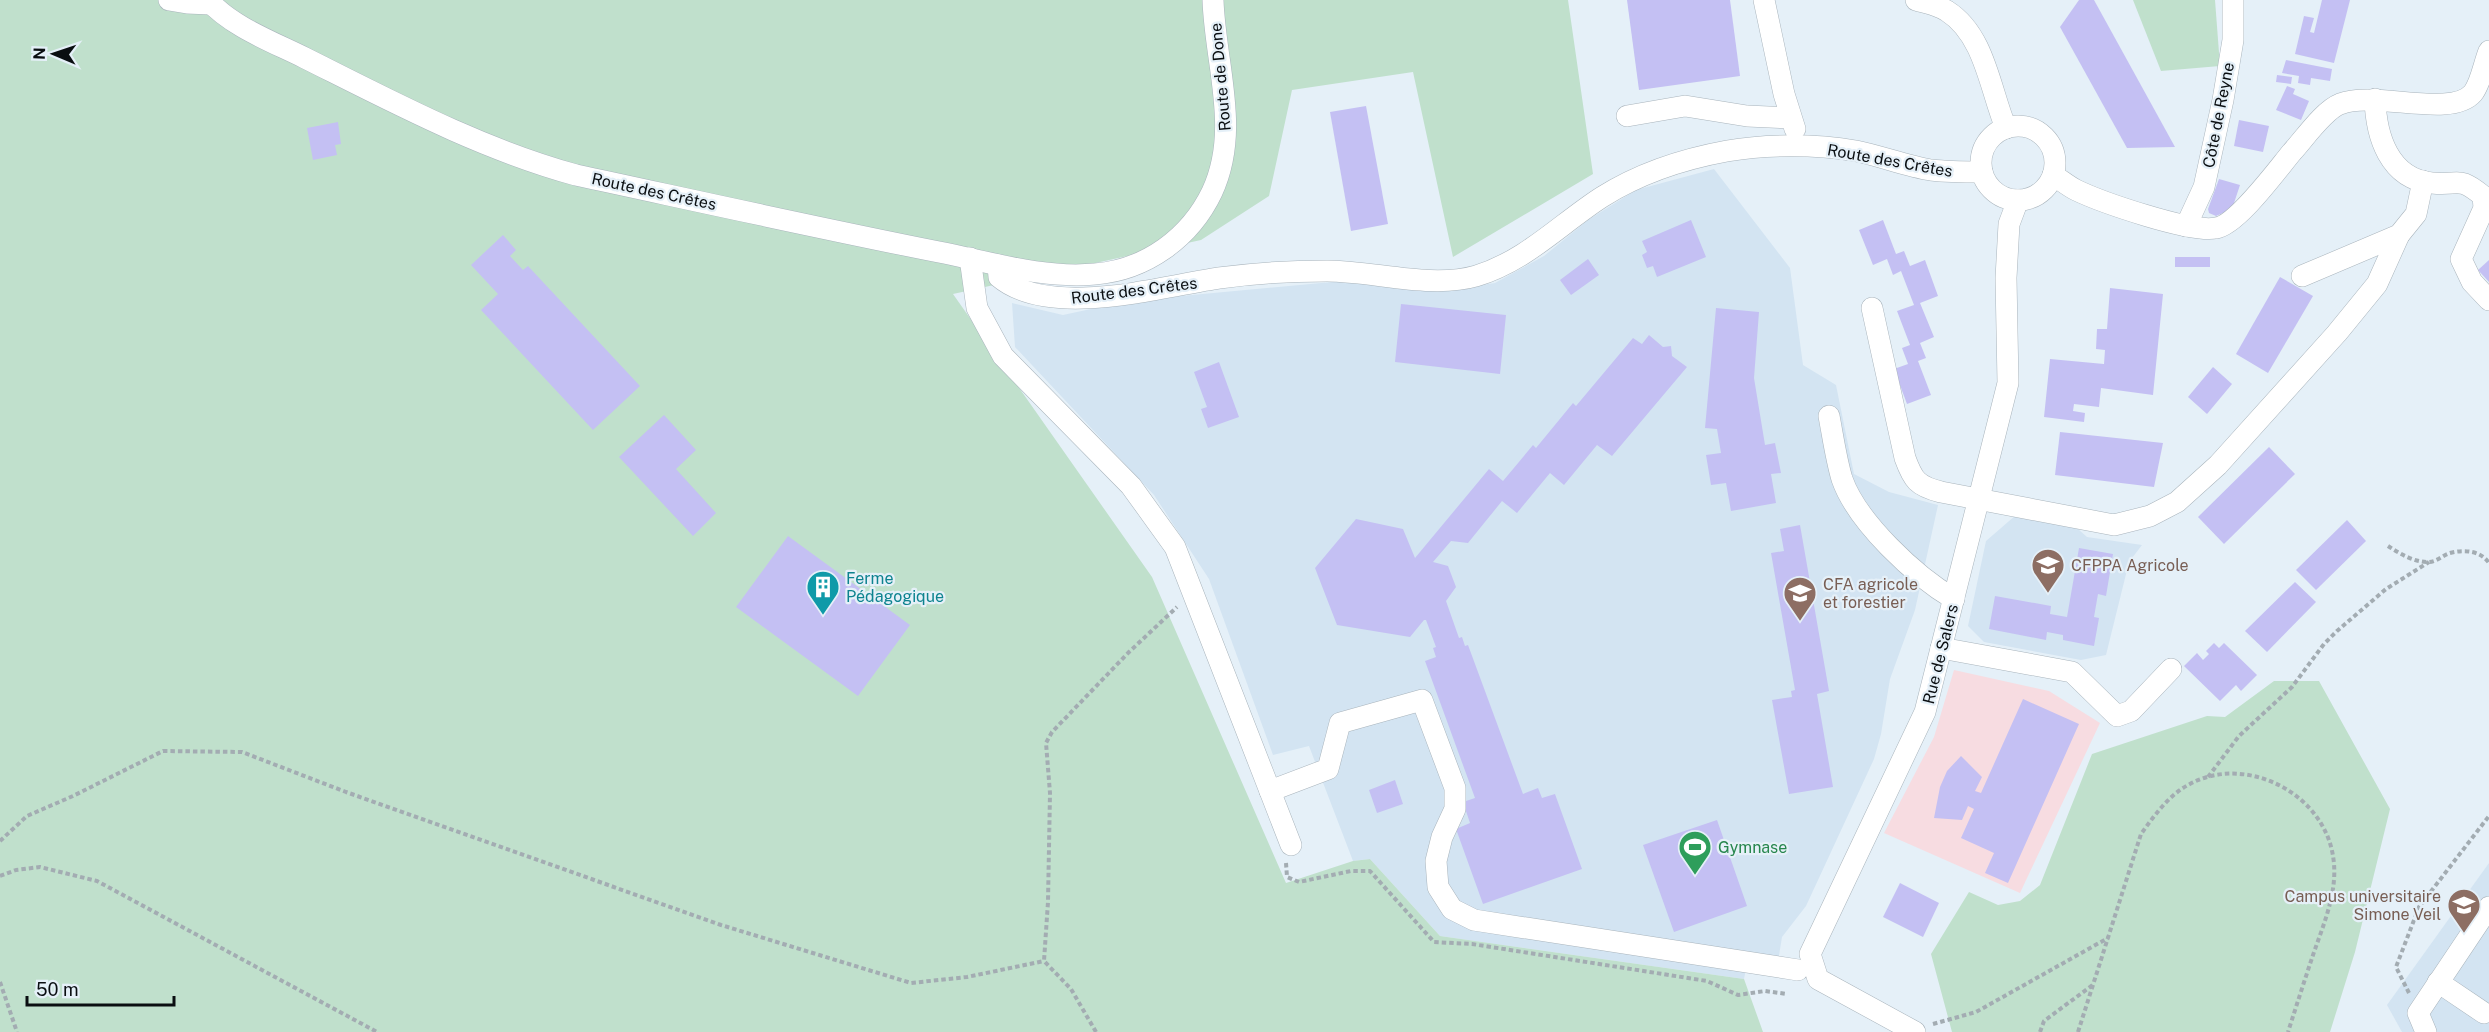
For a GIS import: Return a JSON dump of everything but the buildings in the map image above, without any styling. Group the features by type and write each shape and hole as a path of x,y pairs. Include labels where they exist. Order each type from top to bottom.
{"street":[{"path":"169,0 187,3 209,2"},
{"name":"Route de Done","path":"998,265 1071,275 1120,270 1156,255 1188,228 1212,191 1224,150 1226,129 1222,70 1213,0"},
{"path":"1764,0 1784,94 1800,147"},
{"path":"1916,0 1946,10 1963,25 1980,51 2006,128"},
{"name":"Côte de Reyne","path":"2186,226 2204,187 2223,100 2233,40 2233,0"},
{"name":"Route des Crêtes","path":"209,2 229,18 255,33 385,98 506,153 587,177 998,265 999,277 1009,285 1042,297 1069,299 1222,278 1292,272 1332,271 1432,279 1473,277 1523,255 1602,198 1632,181 1669,165 1730,151 1800,147 1858,152 1929,170 1982,172"},
{"path":"2053,175 2074,189 2107,203 2186,226 2216,228 2236,217 2315,126 2338,104 2359,99 2437,105 2463,102 2474,92 2489,51"},
{"path":"2375,99 2375,116 2383,146 2395,166 2410,178 2431,183 2466,182 2483,196 2484,208 2461,260 2472,282 2489,300"},
{"path":"1627,116 1685,106 1747,116 1791,118"},
{"path":"2006,128 2028,128 2039,133 2047,140 2053,151 2055,162 2053,175 2041,193 2018,200 2005,198 1994,191 1982,172 1985,147 1997,133 2006,128"},
{"path":"1872,308 1905,458 1912,477 1925,488 2114,525 2150,516 2177,502 2218,465 2337,333 2377,284 2399,235 2416,214 2423,181"},
{"name":"Rue de Salers","path":"1913,1031 1818,979 1810,954 1925,712 2008,383 2006,278 2010,224 2018,200"},
{"path":"2302,276 2399,235"},
{"path":"970,258 977,308 1003,356 1131,486 1176,547 1291,845"},
{"path":"1829,416 1842,480 1857,509 1922,578 1954,599"},
{"path":"1941,648 2072,672 2117,716 2131,711 2171,669"},
{"path":"1270,791 1328,769 1340,723 1422,700 1455,788 1455,809 1442,837 1436,861 1438,887 1452,909 1474,920 1798,970"},
{"path":"2422,1022 2438,982 2489,906"},
{"path":"2438,982 2487,1012"}],"path":[{"path":"2388,546 2403,556 2429,562"},
{"path":"2207,778 2239,736 2292,687 2324,644 2386,589 2429,562 2450,553 2474,552 2484,555 2489,563"},
{"path":"1096,1032 1071,989 1044,961 1048,902 1050,793 1046,743 1052,732 1129,652 1194,593"},
{"path":"0,841 27,816 164,751 242,752 346,792 721,925 911,983 968,977 1044,961"},
{"path":"2078,1032 2141,834 2159,808 2188,785 2220,773 2244,773 2274,782 2298,797 2320,821 2333,856 2332,896 2288,1032"},
{"path":"2422,1022 2396,967 2419,908 2489,816"},
{"path":"0,876 16,870 40,867 97,881 377,1032"},
{"path":"1913,1031 1976,1012 2108,938"},
{"path":"0,982 17,1032"},
{"path":"2040,1032 2044,1021 2094,984"}],"shaded area":[{"path":"1714,169 1790,268 1803,365 1836,385 1854,474 1889,492 1938,505 1915,610 1890,679 1881,734 1874,759 1806,906 1782,937 1776,974 1746,969 1744,979 1440,936 1370,859 1353,861 1309,746 1273,755 1209,579 1154,495 1015,347 1012,303 1063,315 1128,301 1343,281 1455,289 1495,283 1544,256 1588,220 1636,190"},
{"name":"CFPPA Agricole","path":"2016,515 2078,529 2087,537 2142,545 2129,562 2106,655 2081,660 1984,642 1968,626 1986,541"},
{"path":"1954,670 2049,691 2100,723 2020,893 1884,833 1934,737"},
{"name":"Campus universitaire Simone Veil","path":"2489,863 2489,1032 2402,1032 2387,1005"}],"green space":[{"path":"0,0 1568,0 1593,174 1453,257 1413,72 1292,90 1269,196 1201,240 953,294 1152,577 1286,883 1353,861 1370,859 1440,936 1744,979 1763,1032 0,1032"},
{"path":"2133,0 2215,0 2220,66 2161,71"},
{"path":"2274,681 2319,681 2390,809 2355,952 2330,1032 1952,1032 1931,954 1969,892 1998,905 2020,901 2040,885 2092,754 2207,716 2225,717"}],"place":[{"name":"CFPPA Agricole","path":"2048,594"},
{"name":"Ferme Pédagogique","path":"823,616"},
{"name":"CFA agricole et forestier","path":"1800,622"},
{"name":"Gymnase","path":"1695,876"},
{"name":"Campus universitaire Simone Veil","path":"2464,934"}]}
